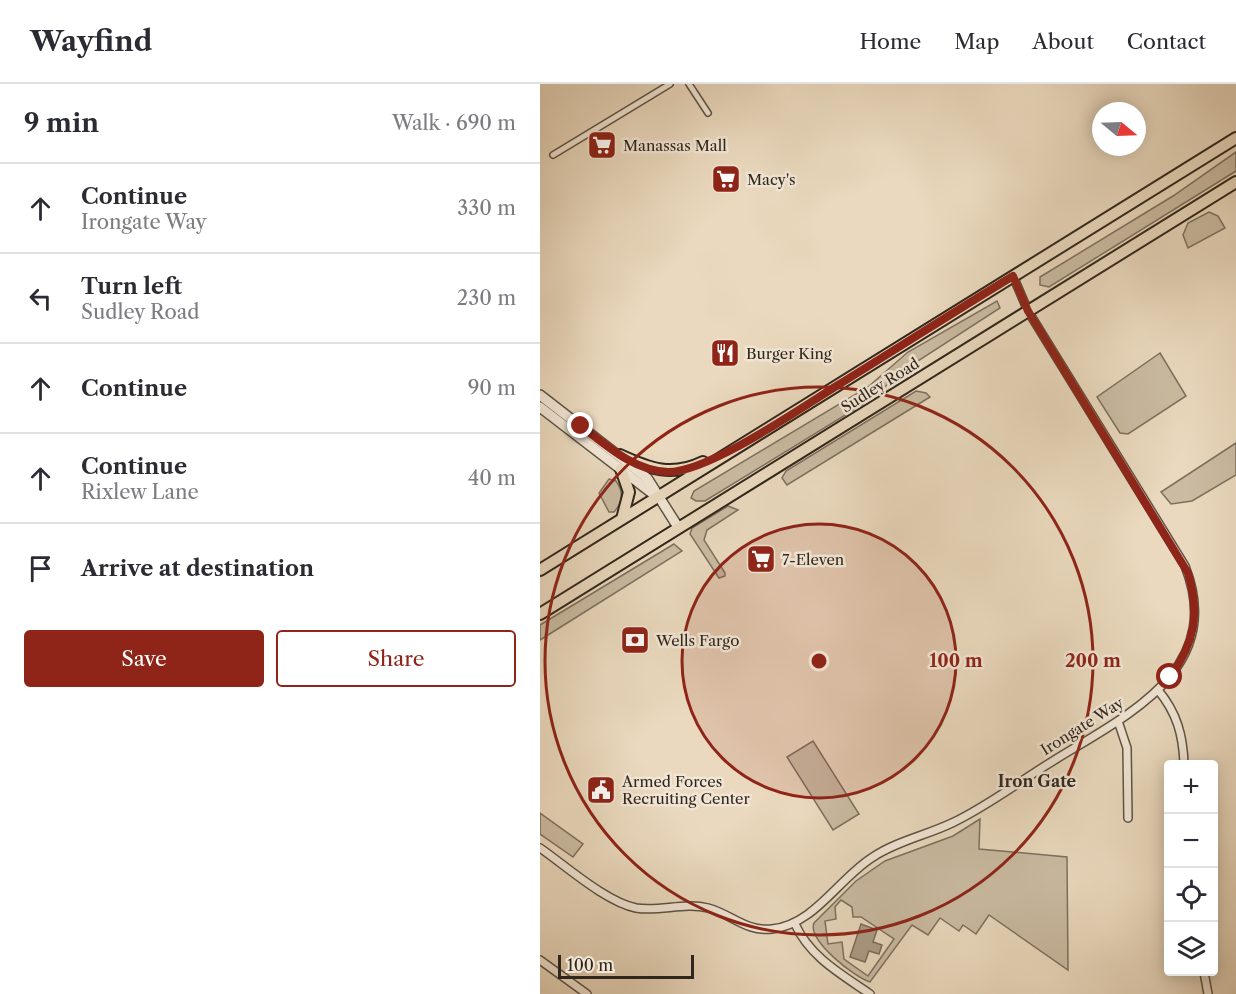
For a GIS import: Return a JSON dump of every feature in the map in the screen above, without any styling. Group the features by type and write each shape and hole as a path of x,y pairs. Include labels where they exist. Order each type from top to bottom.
{"main road":[{"name":"Sudley Road","path":"540,570 1236,138"},
{"name":"Sudley Road","path":"540,614 1236,182"},
{"path":"620,455 648,468 670,472 690,468 741,445"},
{"path":"621,469 629,492 622,519"}],"street":[{"path":"553,155 670,84"},
{"path":"689,84 708,113"},
{"name":"Irongate Way","path":"795,924 874,856 963,817 1118,721 1158,690 1184,658 1193,635 1196,607 1188,573 1028,311 1013,276"},
{"path":"540,395 647,478 678,527"},
{"path":"540,407 657,497"},
{"path":"1158,690 1180,728 1183,760"},
{"path":"1118,721 1127,748 1128,819"},
{"path":"540,848 617,901 633,907 703,907 719,912 747,927 763,930 795,924 810,949 870,994"},
{"path":"540,960 587,994"},
{"path":"1205,976 1208,994"}],"shaded area":[{"path":"1236,152 1236,171 1049,287 1040,285 1040,277 1173,196"},
{"path":"1209,212 1218,216 1225,228 1188,248 1183,235 1188,223"},
{"path":"997,301 1000,308 910,366 865,403 705,501 696,501 691,498 694,491 868,387 908,352"},
{"path":"1160,353 1186,396 1128,434 1120,433 1097,397"},
{"path":"916,391 926,393 930,397 787,485 782,478 786,471"},
{"path":"1236,443 1236,475 1192,501 1171,504 1161,492"},
{"path":"609,479 616,481 621,493 621,501 614,512 609,512 599,493"},
{"path":"728,506 738,510 707,530 704,540 725,573 725,576 719,578 690,534 692,528"},
{"path":"674,544 682,551 540,640 540,625"},
{"path":"813,741 859,814 833,830 787,757"},
{"path":"540,813 583,844 573,857 540,834"},
{"path":"980,819 979,849 1067,857 1068,970 989,915 976,934 963,925 959,931 940,918 928,935 912,925 870,982 844,966 825,948 814,930 814,923 856,881 885,861 953,836","holes":["841,900 852,907 853,917 861,917 894,939 868,976 844,959 842,942 828,944 825,921 836,919 835,907"]},
{"path":"861,924 877,930 873,942 882,945 879,954 869,951 865,962 850,957"}],"place":[{"name":"Manassas Mall","path":"602,145"},
{"name":"Macy's","path":"726,179"},
{"name":"Burger King","path":"725,353"},
{"name":"7-Eleven","path":"761,559"},
{"name":"Wells Fargo","path":"635,640"},
{"name":"Armed Forces Recruiting Center","path":"601,790"}],"district":[{"name":"Iron Gate","path":"1037,781"}],"route":[{"path":"581,426 620,455 641,465 670,472 690,468 741,445 1013,276 1028,311 1180,556 1188,573 1196,607 1195,627 1188,651 1170,677"}]}
